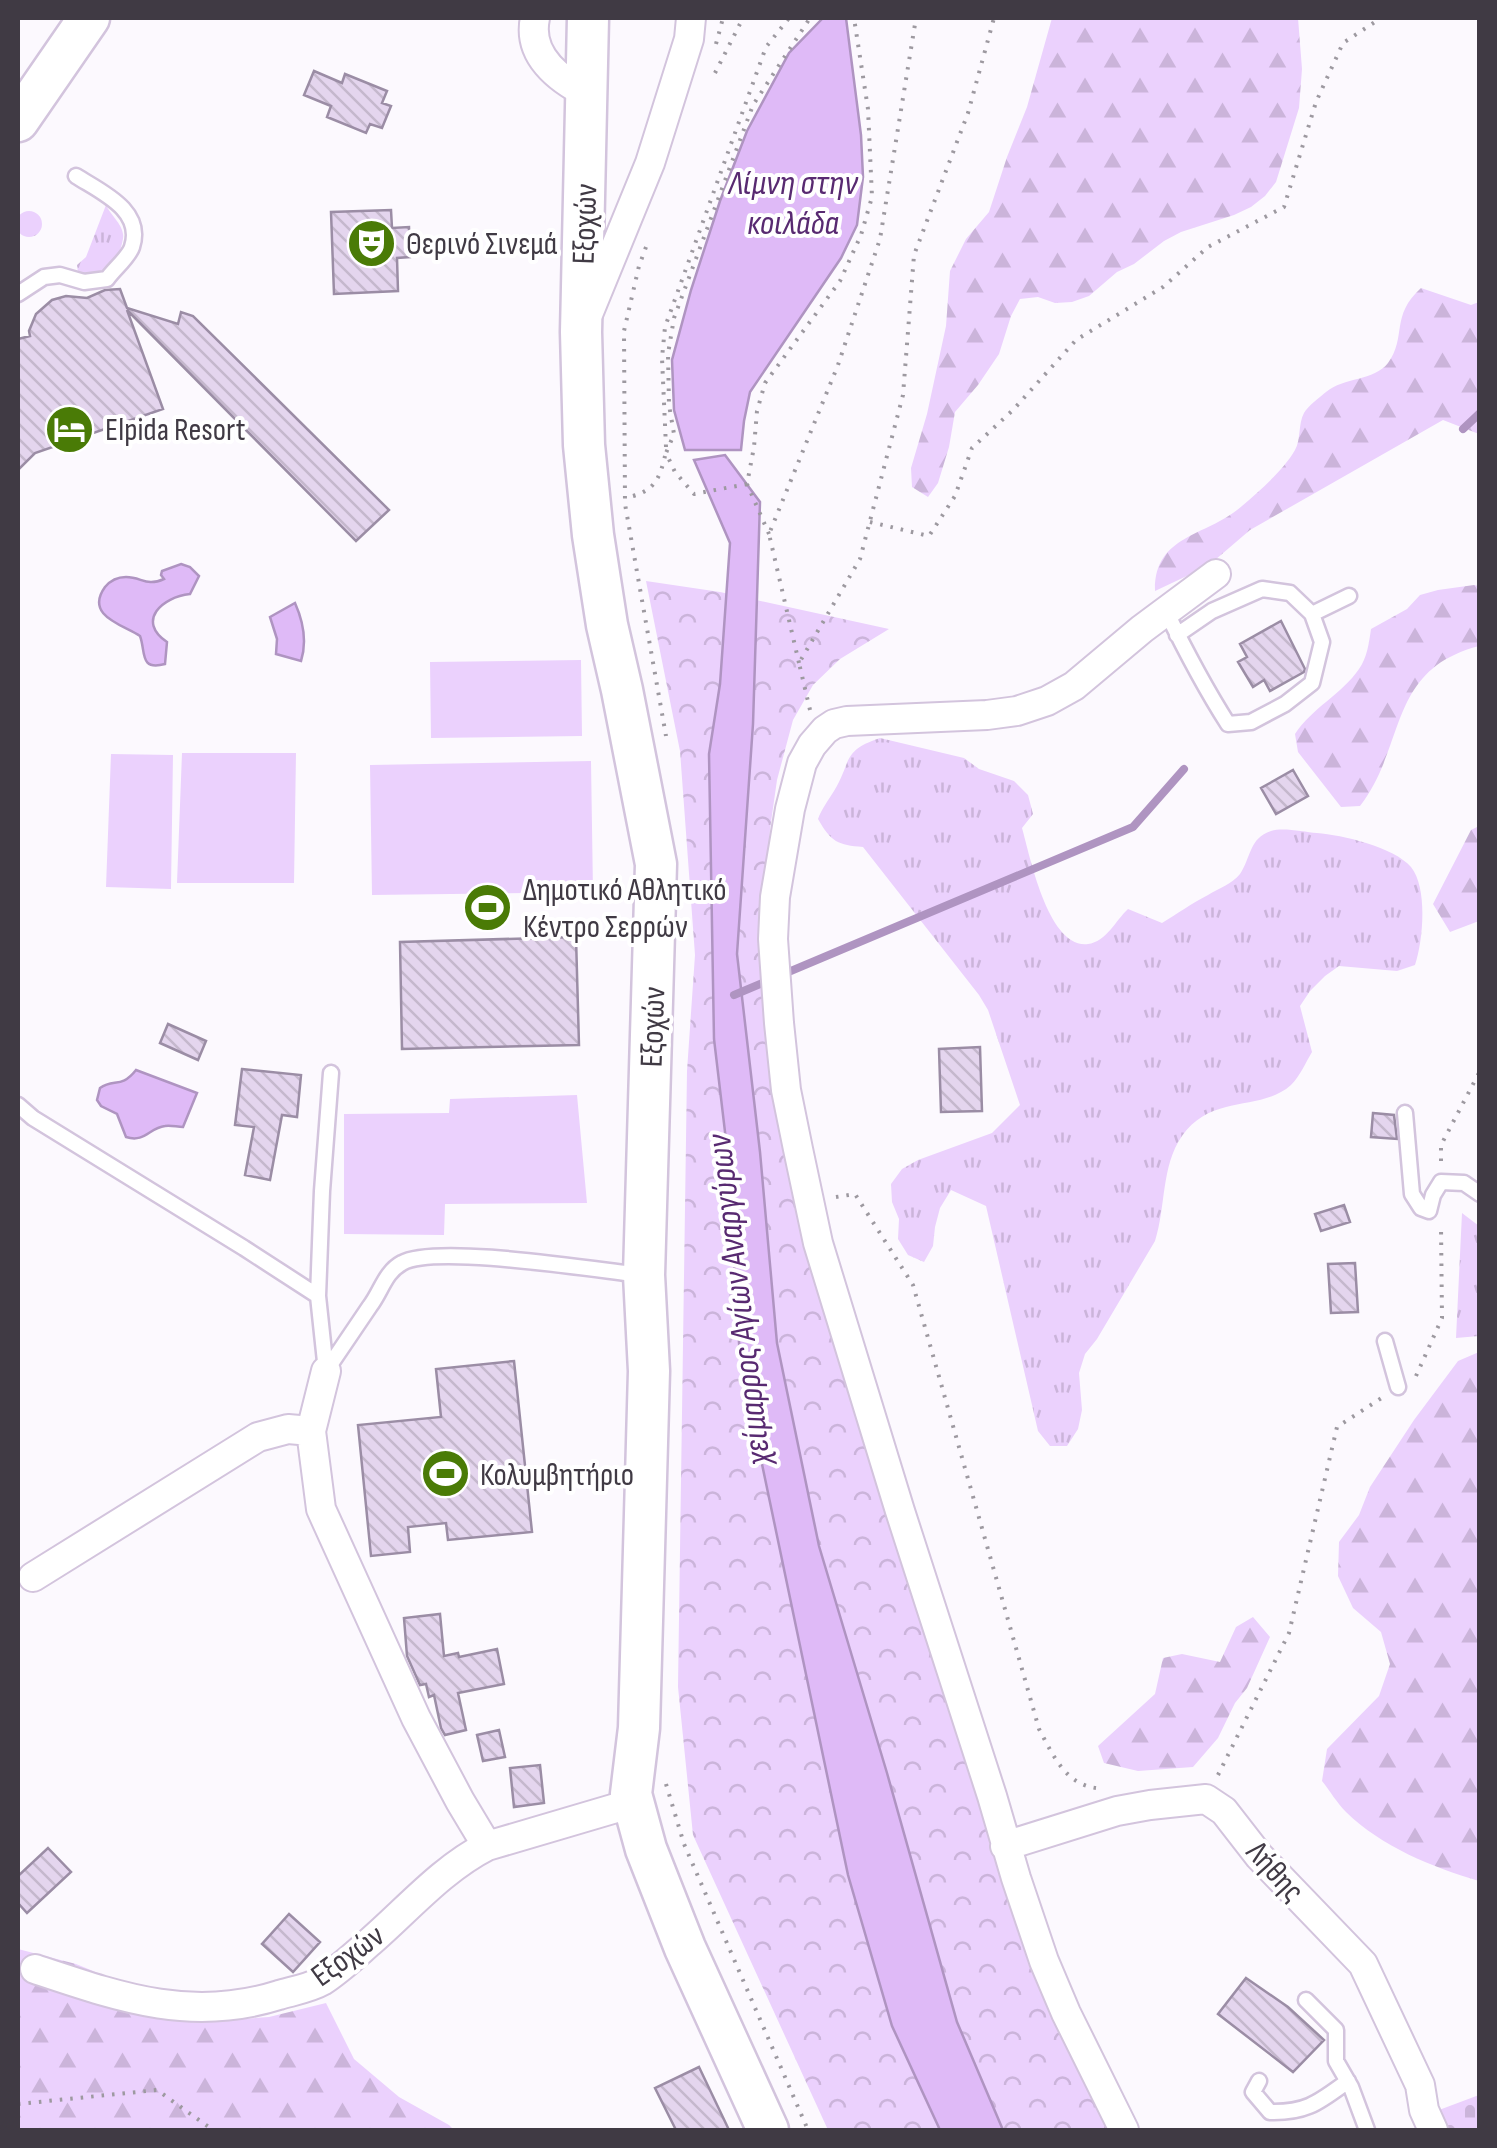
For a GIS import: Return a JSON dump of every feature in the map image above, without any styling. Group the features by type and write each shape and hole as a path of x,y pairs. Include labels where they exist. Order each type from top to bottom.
{"main road":[{"path":"18,121 89,18"},
{"name":"Εξοχών","path":"588,18 581,332 584,445 598,575 656,864 644,1275 649,1371 639,1728 631,1794 646,1849 685,1948 768,2130"}],"street":[{"path":"535,18 533,36 540,54 559,77 588,94"},
{"path":"581,332 650,163 688,39 690,18"},
{"path":"1124,2130 1044,1961 818,1244 784,1074 773,919 793,794 802,763 825,730 840,722 987,716 1048,701 1172,623 1216,574"},
{"path":"326,1370 311,1431 321,1509 416,1718 487,1846"},
{"path":"34,1577 258,1437 288,1429 311,1431"},
{"path":"1005,1846 1118,1812 1206,1799"},
{"name":"Λήθης","path":"1206,1799 1224,1811 1259,1856 1363,1964 1420,2085 1424,2110 1433,2130"},
{"name":"Εξοχών","path":"35,1969 111,1994 186,2009 253,2004 320,1982 447,1872 487,1846 633,1803"}],"lane":[{"path":"18,294 44,277 60,275 84,282 107,279 132,250 134,226 123,206 76,176"},
{"path":"1262,589 1290,593 1312,614 1322,642 1312,683 1251,722 1228,724 1172,623 1262,589"},
{"path":"1312,614 1349,596"},
{"path":"326,1370 318,1296 331,1072"},
{"path":"18,1105 318,1296"},
{"path":"1405,1113 1412,1194 1420,1208 1429,1211 1441,1182 1464,1184 1480,1194"},
{"path":"326,1370 385,1279 401,1263 421,1257 512,1260 644,1275"},
{"path":"1384,1341 1398,1387"},
{"path":"1306,2000 1336,2030 1336,2061 1348,2080 1367,2130"},
{"path":"1259,2080 1254,2092 1270,2112 1293,2112 1316,2104 1348,2080"}],"path":[{"path":"715,73 743,18"},
{"path":"747,484 694,494 675,472 666,453 662,358 665,326 766,47 788,18"},
{"path":"633,496 647,492 660,475 674,434 668,354 674,318 754,105 810,18"},
{"path":"816,739 769,534 747,484 757,410 765,384 840,282 862,235 872,198 868,109 854,18"},
{"path":"769,534 838,365 880,240 916,18"},
{"path":"799,662 860,559 903,395 914,255 968,113 994,18"},
{"path":"870,522 929,536 955,496 972,448 1013,410 1076,340 1163,286 1208,247 1284,207 1316,102 1343,43 1381,18"},
{"path":"1206,1799 1289,1633 1337,1427 1417,1375 1442,1318 1440,1145 1480,1071"},
{"path":"808,1200 856,1194 912,1286 1039,1729 1070,1778 1098,1788"},
{"path":"18,2104 156,2090 213,2130"}],"green space":[{"path":"1052,18 1298,18 1302,69 1299,108 1276,182 1251,207 1164,241 1089,296 1055,303 1038,297 1020,299 999,354 955,412 938,483 928,497 912,487 911,468 946,326 950,271 966,239 989,212 1027,107"},
{"path":"106,205 122,230 120,251 104,270 78,273 77,265 86,257"},
{"path":"29,211 38,215 42,224 38,233 29,237 20,233 16,224 20,215"},
{"path":"1421,288 1471,305 1479,302 1479,434 1443,420 1250,530 1208,566 1155,591 1157,572 1173,547 1242,506 1284,466 1297,446 1302,417 1311,405 1333,387 1375,373 1388,363 1405,308"},
{"path":"646,581 720,592 889,629 840,659 813,685 793,720 777,780 766,914 802,1211 1113,2130 828,2130 693,1835 678,1687 687,1071 695,955 680,751"},
{"path":"1479,586 1479,646 1449,657 1428,673 1413,691 1375,783 1360,806 1341,807 1298,752 1295,734 1359,669 1371,629 1407,609 1420,595"},
{"path":"581,660 582,736 431,738 430,662"},
{"path":"880,738 964,758 979,769 1014,781 1028,795 1033,814 1022,828 1036,878 1052,917 1074,942 1088,944 1100,939 1128,909 1162,923 1233,881 1258,838 1276,830 1340,836 1380,848 1411,867 1420,888 1422,929 1415,965 1397,971 1339,966 1325,976 1300,1006 1312,1052 1291,1085 1266,1098 1207,1114 1182,1136 1170,1160 1155,1241 1085,1354 1079,1373 1082,1410 1078,1429 1067,1446 1050,1446 1038,1431 986,1206 951,1190 940,1208 933,1246 924,1262 908,1255 898,1239 899,1219 892,1202 891,1184 902,1169 992,1133 1020,1105 988,1010 979,995 863,847 836,841 818,819 849,758"},
{"path":"182,753 296,753 294,883 177,883"},
{"path":"111,754 173,755 171,889 106,887"},
{"path":"591,761 593,892 372,895 370,765"},
{"path":"1479,826 1479,921 1450,932 1433,904 1471,830"},
{"path":"577,1095 587,1203 445,1204 444,1235 344,1234 344,1114 449,1113 450,1099"},
{"path":"1462,1213 1479,1226 1479,1336 1456,1338"},
{"path":"1479,1352 1479,1881 1426,1862 1375,1836 1346,1812 1322,1781 1327,1749 1379,1696 1390,1664 1381,1632 1353,1608 1338,1576 1339,1542 1414,1420 1458,1361"},
{"path":"1253,1617 1270,1637 1218,1738 1193,1767 1138,1771 1104,1763 1098,1746 1155,1694 1163,1658 1182,1654 1220,1662 1236,1627"},
{"path":"18,1949 76,1964 215,2021 269,2017 326,2003 354,2059 399,2097 454,2130 18,2130"},
{"path":"1479,2095 1479,2130 1438,2130 1431,2113"}],"water":[{"name":"Λίμνη στην κοιλάδα","path":"823,18 846,18 861,135 863,177 857,225 841,258 750,392 741,450 685,450 674,410 672,360 691,290 747,131 789,53"},
{"name":"χείμαρρος Αγίων Αναργύρων","path":"725,455 760,502 753,724 737,954 777,1343 819,1546 957,2022 1003,2130 940,2130 892,2026 848,1875 740,1359 728,1157 714,1039 709,754 720,684 730,543 694,460"},
{"path":"181,564 199,576 190,594 170,600 156,611 154,626 167,642 165,664 151,665 145,659 140,636 109,618 99,605 100,597 107,585 117,579 158,581 164,579 162,571"},
{"path":"295,603 303,632 301,661 276,654 277,639 270,617"},
{"path":"136,1070 197,1093 183,1127 165,1126 142,1137 126,1137 117,1114 97,1100 100,1088 126,1079"}],"building":[{"path":"314,71 342,83 345,74 387,91 382,103 391,106 382,128 370,124 366,133 327,117 331,106 304,95"},
{"name":"Θερινό Σινεμά","path":"391,210 392,228 409,227 410,257 397,258 398,291 334,294 331,212"},
{"name":"Elpida Resort","path":"120,289 127,308 178,324 181,312 193,316 389,510 356,541 127,310 163,409 35,453 18,470 18,339 30,336 36,314 52,300 66,296 87,298"},
{"path":"1281,621 1304,672 1270,691 1264,680 1253,687 1238,662 1247,657 1240,644"},
{"path":"1293,770 1308,796 1276,814 1261,788"},
{"path":"576,937 579,1045 402,1049 400,942"},
{"path":"168,1024 206,1041 198,1060 160,1043"},
{"path":"980,1047 982,1111 941,1112 939,1049"},
{"path":"242,1069 301,1075 297,1117 282,1115 270,1180 245,1175 254,1127 235,1125"},
{"path":"1373,1113 1394,1115 1397,1139 1371,1137"},
{"path":"1344,1205 1350,1222 1321,1231 1315,1214"},
{"path":"1355,1263 1358,1312 1331,1313 1328,1264"},
{"name":"Κολυμβητήριο","path":"514,1361 532,1532 448,1540 446,1523 408,1527 410,1552 371,1556 358,1425 441,1417 436,1369"},
{"path":"440,1614 444,1656 497,1649 504,1684 458,1693 466,1730 445,1735 434,1695 429,1697 426,1684 420,1685 407,1656 404,1618"},
{"path":"499,1730 505,1757 483,1761 477,1735"},
{"path":"540,1765 544,1803 514,1807 510,1768"},
{"path":"48,1848 71,1872 27,1913 18,1903 18,1876"},
{"path":"289,1914 320,1942 293,1972 262,1944"},
{"path":"1246,1978 1288,2007 1324,2040 1293,2072 1218,2014"},
{"path":"699,2067 729,2130 676,2130 655,2088"}],"waterway":[{"path":"1463,429 1480,413"},
{"path":"734,995 1133,827 1184,769"}],"place":[{"name":"Θερινό Σινεμά","path":"371,243"},
{"name":"Elpida Resort","path":"70,429"},
{"name":"Δημοτικό Αθλητικό Κέντρο Σερρών","path":"488,907"},
{"name":"Κολυμβητήριο","path":"445,1474"}]}
